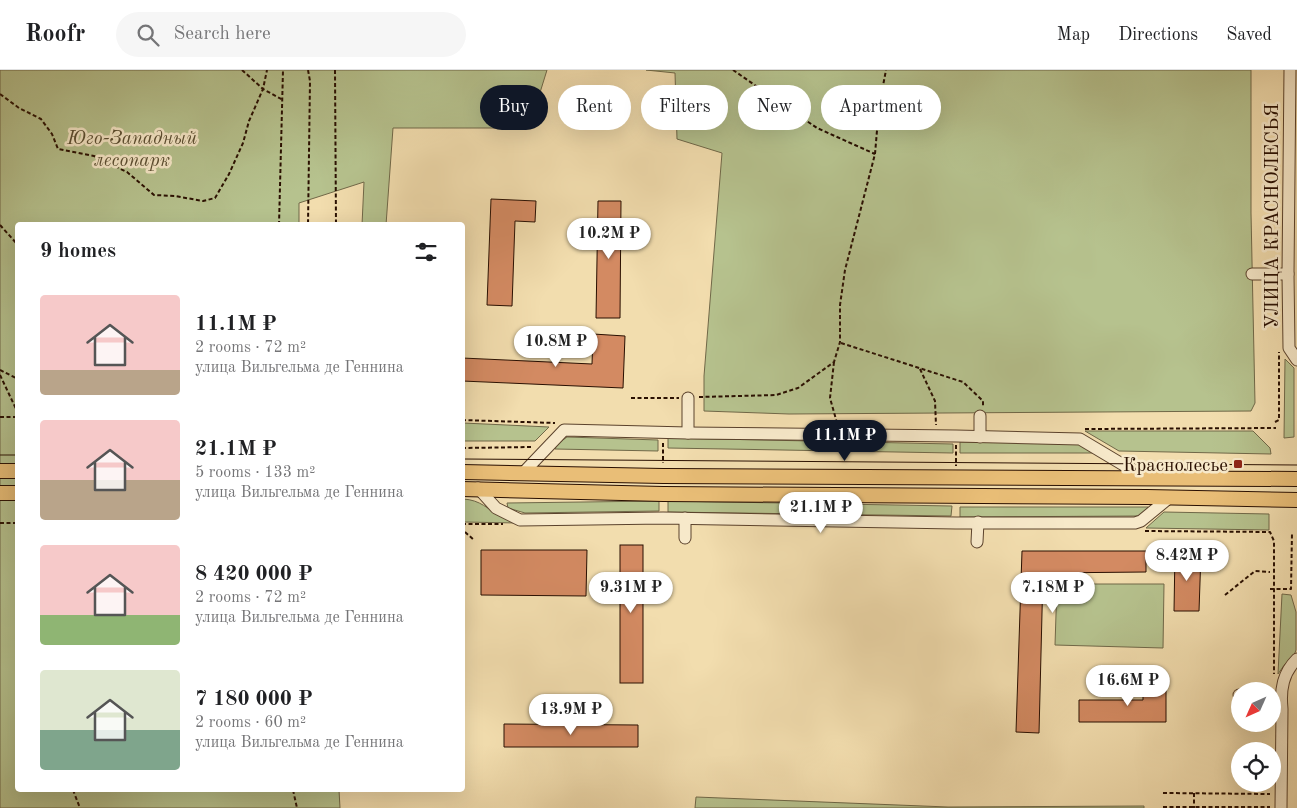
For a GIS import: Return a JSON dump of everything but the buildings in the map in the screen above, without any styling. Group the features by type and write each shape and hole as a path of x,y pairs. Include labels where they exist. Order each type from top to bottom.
{"main road":[{"path":"0,471 15,471"},
{"path":"465,472 673,476 1297,479"},
{"path":"465,489 663,494 1297,500"},
{"path":"0,493 15,493"}],"street":[{"name":"УЛИЦА КРАСНОЛЕСЬЯ","path":"1290,70 1288,348 1297,360"},
{"path":"1252,274 1288,274"},
{"path":"688,398 688,433"},
{"path":"980,416 980,437"},
{"path":"523,473 564,430 1080,439 1147,479"},
{"path":"478,488 496,508 520,520 685,518 1135,524 1169,498"},
{"path":"685,518 685,538"},
{"path":"978,522 978,542"},
{"path":"1281,685 1289,667 1297,659"},
{"path":"1281,707 1281,723"},
{"path":"1275,807 1280,732"}],"path":[{"path":"242,70 263,89 283,100"},
{"path":"0,94 19,108 41,119 52,134 58,149 94,156 127,172 154,195 175,196 203,201 215,198 221,189 243,143 249,121 263,89 267,70"},
{"path":"280,222 283,70"},
{"path":"308,70 310,80 308,222"},
{"path":"335,70 336,222"},
{"path":"733,70 816,128 875,154"},
{"path":"838,428 830,398 834,362 840,342 840,305 845,270 875,154 879,107 886,70"},
{"path":"0,225 15,242"},
{"path":"840,342 963,382 983,401"},
{"path":"631,398 776,395 798,388 834,362"},
{"path":"920,369 935,401 936,430"},
{"path":"0,370 15,378"},
{"path":"0,375 15,407"},
{"path":"0,417 15,417"},
{"path":"551,429 559,418"},
{"path":"465,448 537,447"},
{"path":"0,524 15,524"},
{"path":"465,532 474,540"},
{"path":"1270,532 1274,541 1274,678"},
{"path":"1270,589 1291,589 1292,533"},
{"path":"1225,595 1255,571 1270,572"},
{"path":"74,792 80,808"},
{"path":"294,792 297,808"},
{"path":"1163,793 1270,794"},
{"path":"1194,793 1194,808"},
{"path":"1163,807 1275,807"}],"green space":[{"name":"Юго-Западный лесопарк","path":"0,70 547,70 542,85 480,85 480,128 393,128 386,222 362,222 364,182 299,203 299,222 15,222 15,792 339,792 340,808 0,808"},
{"path":"646,70 1251,70 1251,213 1255,403 1251,411 789,414 704,411 704,376 722,153 677,139 677,130 728,130 728,85 675,85 675,73"},
{"path":"1285,359 1294,368 1294,437 1284,438"},
{"path":"465,423 549,427 535,441 465,441"},
{"path":"1085,431 1253,431 1270,448 1271,454 1119,451"},
{"path":"567,437 658,440 658,451 555,449 557,444"},
{"path":"668,438 953,444 953,453 668,448"},
{"path":"960,442 1075,442 1097,453 960,453"},
{"path":"465,499 479,503 502,517 517,523 465,522"},
{"path":"659,501 659,511 525,513 508,508 507,503"},
{"path":"668,501 952,506 951,516 668,512"},
{"path":"960,507 1148,507 1139,516 960,517"},
{"path":"1164,512 1269,514 1269,530 1146,528"},
{"path":"1057,584 1164,584 1163,648 1055,645"},
{"path":"1282,594 1291,595 1296,612 1296,650 1293,658 1285,664 1278,674"},
{"path":"696,797 948,807 1144,806 1144,808 695,808"}],"tram line":[{"path":"0,455 15,455"},
{"path":"465,459 1297,465"}],"place":[{"name":"Краснолесье","path":"1238,464"}]}
